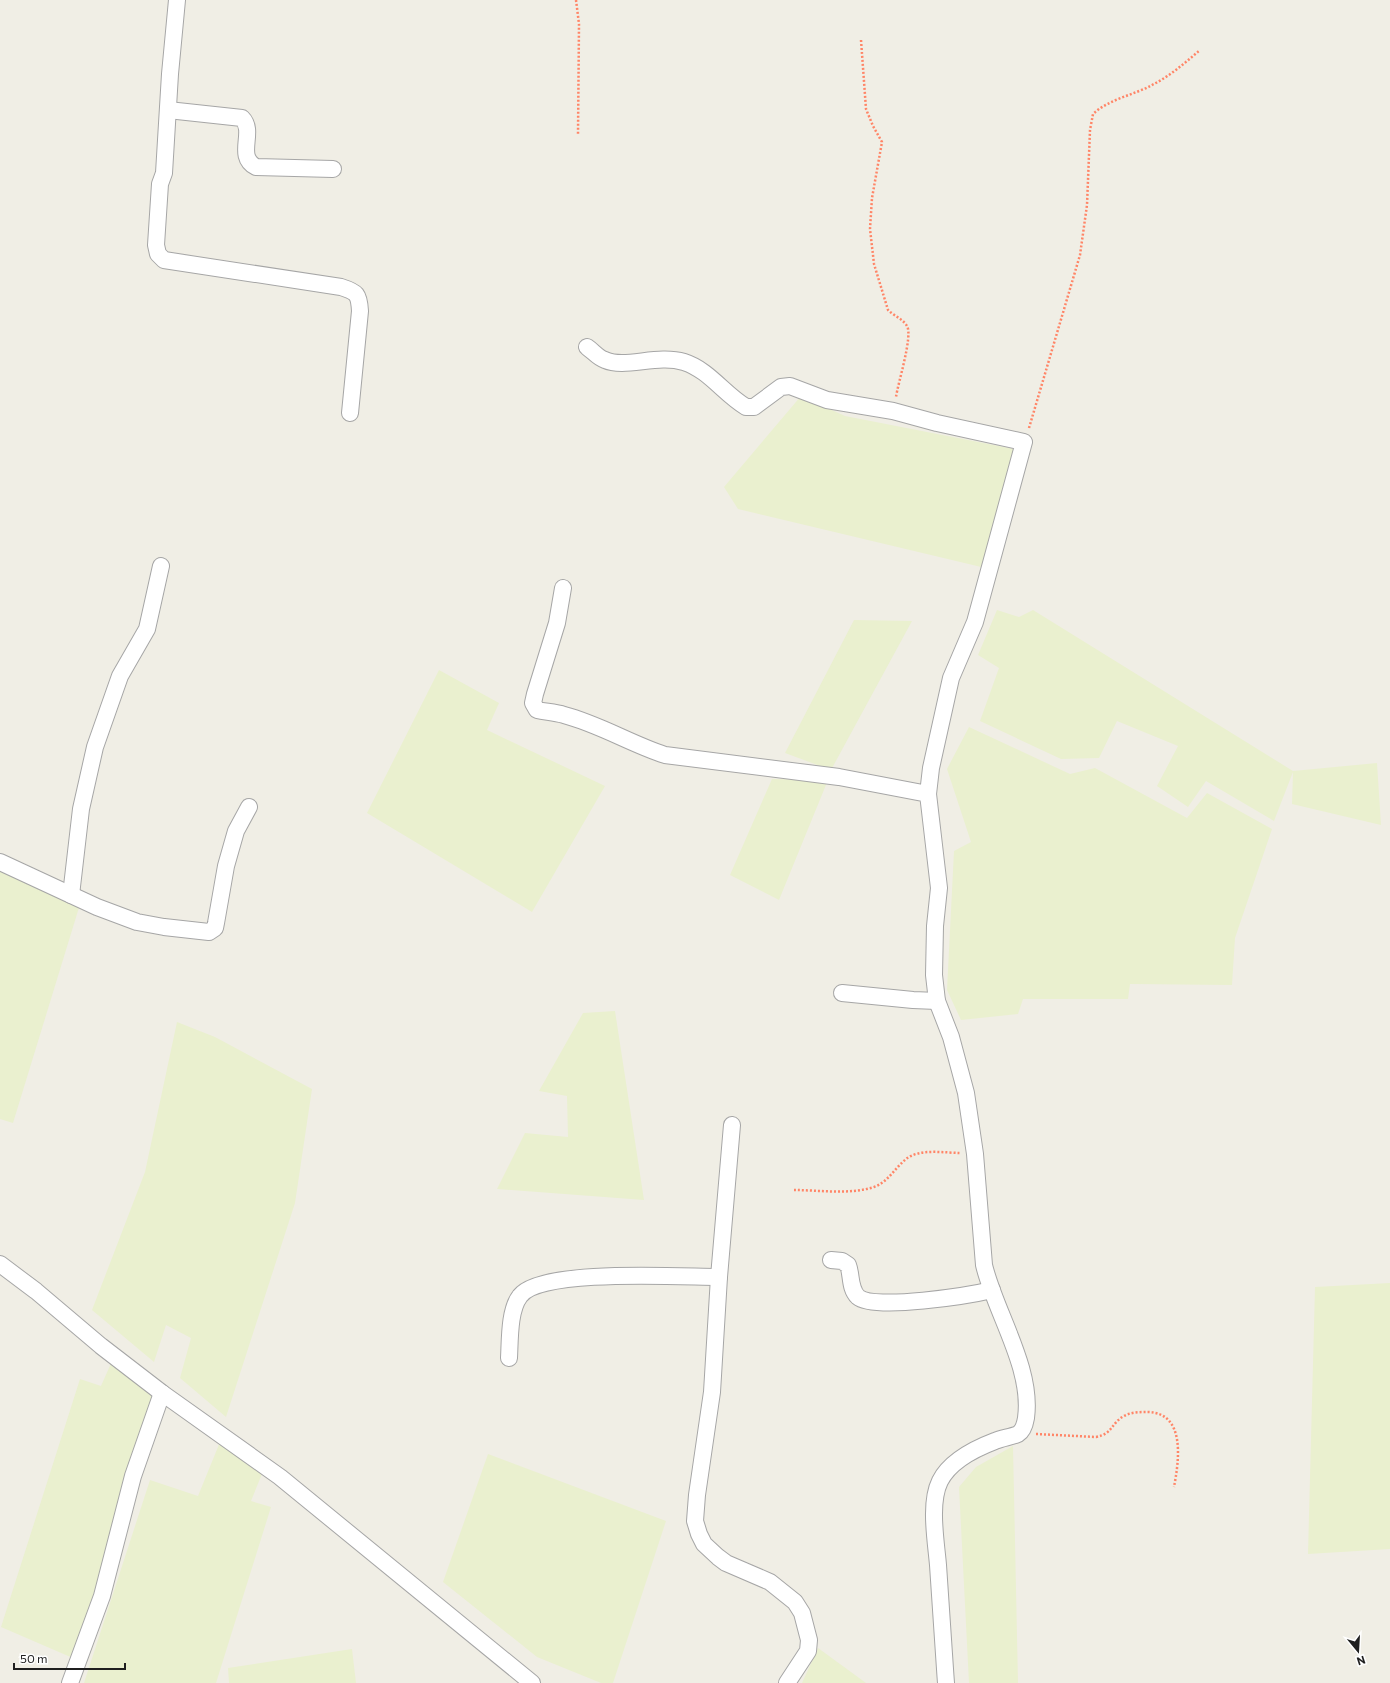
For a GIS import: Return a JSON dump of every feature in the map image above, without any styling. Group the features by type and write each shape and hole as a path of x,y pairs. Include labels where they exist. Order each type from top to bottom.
{"street":[{"path":"177,0 164,173 160,184 156,244 158,254 164,260 341,287 355,292 360,299 360,311 350,413"},
{"path":"168,110 242,118 247,122 248,129 246,154 249,161 256,167 333,169"},
{"path":"587,347 604,360 614,362 626,363 662,359 686,363 708,376 746,407 754,407 781,387 790,386 827,400 893,411 937,423 1024,442 975,622 951,678 931,768 928,794 939,888 934,975 937,1001 950,1037 966,1094 975,1154 982,1251 987,1276 1008,1330 1022,1375 1026,1414 1023,1428 1018,1434 980,1447 964,1457 946,1471 937,1489 935,1524 946,1683"},
{"path":"71,895 81,809 95,747 120,676 147,629 161,566"},
{"path":"563,588 557,624 533,703 537,710 577,719 644,748 665,755 839,777 928,794"},
{"path":"0,862 97,907 137,922 164,927 209,932 215,928 226,866 236,831 249,807"},
{"path":"842,993 937,1001"},
{"path":"732,1125 719,1278 712,1392 695,1511 696,1528 704,1544 718,1557 726,1563 770,1582 796,1602 802,1612 809,1640 808,1651 787,1683"},
{"path":"831,1260 842,1261 848,1265 853,1289 858,1297 867,1301 893,1302 941,1300 992,1290"},
{"path":"0,1264 36,1291 101,1346 162,1393 280,1477 532,1683"},
{"path":"509,1358 513,1313 516,1302 520,1296 532,1286 594,1276 719,1278"},
{"path":"70,1683 102,1596 133,1476 162,1393"}],"path":[{"path":"576,0 579,31 578,135"},
{"path":"861,40 866,109 882,142 871,213 870,229 874,264 888,310 902,320 908,328 908,340 893,411"},
{"path":"1024,442 1080,255 1087,205 1090,130 1093,114 1108,104 1152,86 1164,79 1181,67 1200,50"},
{"path":"794,1190 856,1190 866,1188 880,1183 907,1158 918,1153 975,1154"},
{"path":"1018,1434 1103,1436 1109,1432 1117,1421 1130,1413 1152,1412 1165,1417 1170,1421 1176,1433 1178,1450 1174,1486"}],"green space":[{"path":"801,396 845,416 1024,451 998,571 738,509 724,487"},
{"path":"997,610 1019,617 1033,610 1293,771 1377,763 1381,825 1292,804 1293,772 1274,821 1206,781 1188,807 1157,786 1178,746 1117,721 1099,758 1061,759 980,721 999,668 978,655"},
{"path":"854,620 912,621 831,770 785,753"},
{"path":"439,670 499,703 487,730 605,786 532,912 367,813"},
{"path":"969,727 1070,774 1095,768 1187,818 1207,793 1272,829 1235,938 1232,985 1130,984 1128,999 1023,999 1018,1014 961,1020 947,990 954,851 971,842 947,769"},
{"path":"772,779 828,780 779,900 730,875"},
{"path":"0,865 81,901 13,1123 0,1119"},
{"path":"615,1011 644,1200 497,1189 525,1133 568,1137 567,1096 539,1091 583,1013"},
{"path":"177,1022 215,1037 312,1089 295,1203 226,1417 180,1378 191,1338 166,1325 154,1362 92,1310 145,1172"},
{"path":"1390,1283 1390,1549 1308,1554 1315,1287"},
{"path":"113,1359 158,1400 82,1662 1,1627 80,1379 101,1386"},
{"path":"220,1442 264,1469 251,1501 271,1507 216,1683 84,1683 150,1480 198,1496"},
{"path":"1013,1446 1018,1683 969,1683 959,1487 976,1467"},
{"path":"488,1454 666,1521 613,1683 601,1683 537,1657 443,1582"},
{"path":"818,1648 866,1683 802,1683"},
{"path":"352,1649 356,1683 229,1683 228,1668"}]}
